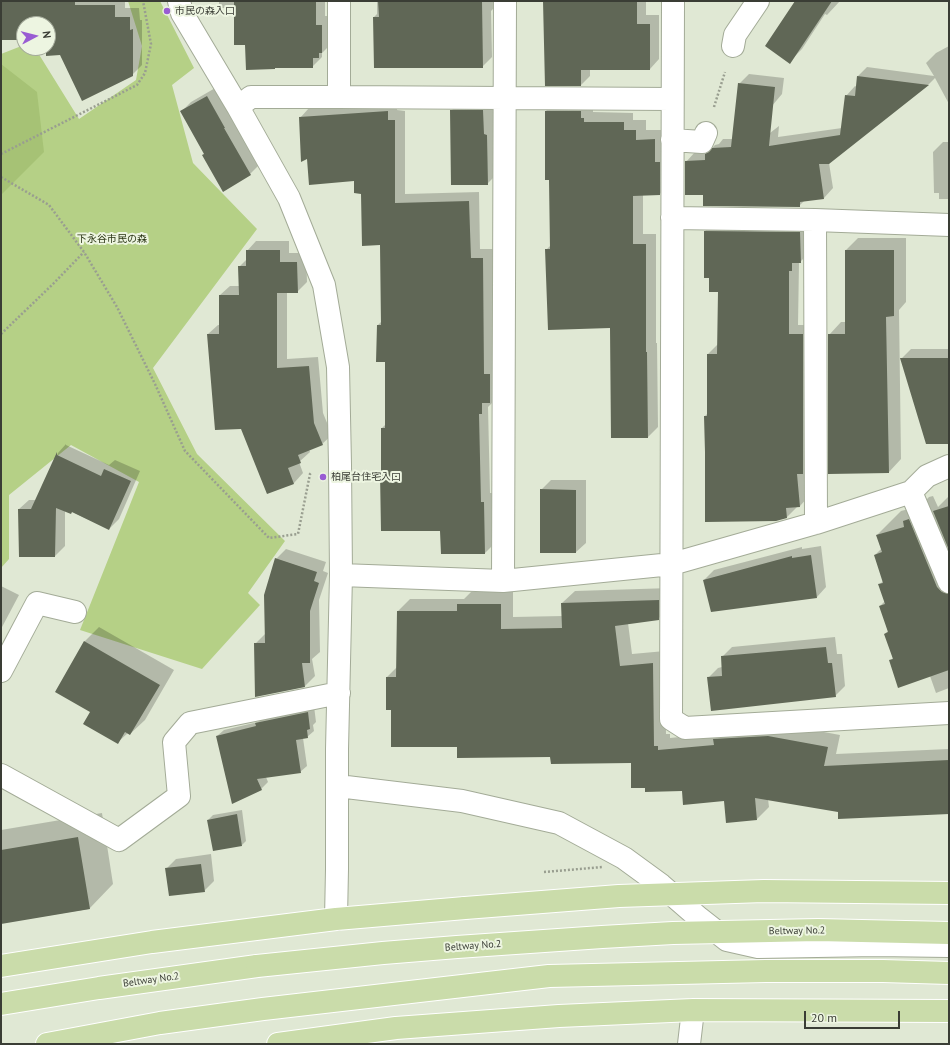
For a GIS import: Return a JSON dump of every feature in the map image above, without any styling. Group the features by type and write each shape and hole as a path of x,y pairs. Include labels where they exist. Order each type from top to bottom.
{"main road":[{"path":"1,966 152,942 336,919 619,896 764,891 949,893"},
{"name":"Beltway No.2","path":"1,1004 99,988 257,966 384,953 602,936 818,930 949,933"},
{"path":"47,1044 160,1023 248,1011 549,976 766,971 883,971 949,973"},
{"path":"278,1044 396,1028 558,1016 693,1010 949,1011"}],"street":[{"path":"179,1 182,13 238,107 288,198 324,285 338,367 341,575 337,749 338,786 336,919"},
{"path":"339,1 339,97"},
{"path":"503,581 505,1"},
{"path":"673,1 671,719 685,728 949,713"},
{"path":"733,46 735,35 758,1"},
{"path":"238,107 251,97 672,99"},
{"path":"672,140 702,142 706,133"},
{"path":"672,218 815,220 949,225"},
{"path":"815,220 816,523"},
{"path":"341,575 503,581 672,564 816,523 911,492 927,476 949,466"},
{"path":"911,492 949,582"},
{"path":"1,671 37,603 75,612"},
{"path":"1,775 119,840 179,796 174,742 190,723 339,693"},
{"path":"338,786 462,801 559,823 624,858 661,885 727,940 758,947 876,945 949,946"},
{"path":"689,1044 693,1010"}],"path":[{"path":"1,154 137,84 144,73 151,44 143,1"},
{"path":"706,133 733,46"},
{"path":"1,177 49,205 84,252 118,307 185,451 269,538 298,534 310,474"},
{"path":"1,334 84,252"}],"green space":[{"name":"下永谷市民の森","path":"128,1 160,1 194,68 172,85 193,163 257,229 153,368 197,454 285,541 248,593 260,605 202,669 80,630 139,482 71,445 9,495 9,559 1,568 1,54 16,48 16,56 40,56 79,119 136,80 142,46"},
{"path":"1,64 37,92 44,152 1,195"}],"building":[{"path":"1,1 75,1 75,5 115,5 115,17 130,17 130,30 133,29 133,76 82,101 60,55 56,55 56,16 16,16 16,40 1,40"},
{"path":"234,1 316,1 316,25 322,25 322,53 319,53 319,58 313,58 313,68 246,70 245,45 234,45"},
{"path":"378,1 482,1 483,68 374,68 373,17 379,17"},
{"path":"543,1 637,1 637,24 650,24 650,70 581,70 581,86 545,86"},
{"path":"795,1 832,1 790,64 765,46"},
{"path":"857,76 929,85 829,164 819,164 824,199 800,202 800,207 703,206 703,195 685,195 685,161 705,160 705,154 712,148 731,147 738,83 775,87 769,146 840,135 845,95 855,96"},
{"path":"207,96 251,175 223,192 180,111"},
{"path":"450,110 483,110 484,134 487,135 488,185 451,185"},
{"path":"388,111 388,120 395,120 395,203 469,201 471,258 483,258 484,374 490,374 490,403 482,403 482,414 479,414 481,502 484,502 485,554 441,554 440,531 381,531 381,428 385,428 385,362 376,362 377,325 381,325 380,245 362,246 361,194 354,193 354,181 309,185 307,159 301,162 299,117"},
{"path":"545,111 581,111 581,118 584,118 584,122 624,122 624,130 636,130 636,140 655,139 655,162 660,162 660,195 633,196 633,244 646,244 648,438 611,438 610,328 548,330 545,249 550,249 549,180 545,180"},
{"path":"704,231 800,232 801,263 792,263 792,271 789,271 789,334 803,334 803,474 797,474 800,507 786,508 787,518 776,521 705,522 704,416 707,416 707,354 717,354 718,292 709,292 709,278 704,278"},
{"path":"246,250 280,250 280,262 297,262 298,293 277,293 277,368 309,366 314,423 323,445 298,455 301,463 288,468 294,484 267,494 241,429 215,430 207,334 219,334 219,295 239,295 238,266 246,266"},
{"path":"845,250 894,250 894,316 886,317 889,473 828,474 828,334 845,334"},
{"path":"900,358 949,358 949,444 926,444"},
{"path":"57,452 57,455 101,476 104,469 131,481 109,530 72,512 71,514 56,508 55,557 19,557 18,509 31,509"},
{"path":"540,489 576,490 576,553 540,553"},
{"path":"949,506 949,550 933,511"},
{"path":"909,519 937,587 942,592 949,594 949,670 898,688 889,660 893,659 884,634 888,632 879,606 885,604 878,584 883,583 874,555 882,552 876,535 904,527 903,521"},
{"path":"811,555 817,598 711,612 703,580 792,556 792,558"},
{"path":"275,558 317,572 314,581 319,583 310,611 310,663 302,663 305,687 255,697 254,643 265,643 264,595"},
{"path":"659,600 659,620 615,626 620,666 653,663 654,746 658,746 658,750 714,745 713,739 768,736 828,747 824,766 949,760 949,814 838,819 838,812 755,798 757,820 726,823 724,801 683,805 682,791 645,792 645,788 631,788 631,763 551,764 550,757 457,758 457,747 391,747 391,710 386,710 386,677 396,677 397,611 457,611 457,604 501,604 501,629 562,628 561,603"},
{"path":"84,641 160,685 130,735 125,732 118,744 83,724 90,712 55,692"},
{"path":"826,647 828,663 832,663 836,697 711,711 707,677 722,676 721,656"},
{"path":"308,712 310,729 307,730 308,738 296,740 301,773 257,779 262,790 232,804 216,736 256,726 255,723"},
{"path":"237,814 242,846 213,851 207,820"},
{"path":"78,837 90,909 1,924 1,850"},
{"path":"201,864 205,892 169,896 165,868"}],"place":[{"name":"市民の森入口","path":"167,11"},
{"name":"柏尾台住宅入口","path":"323,477"}]}
